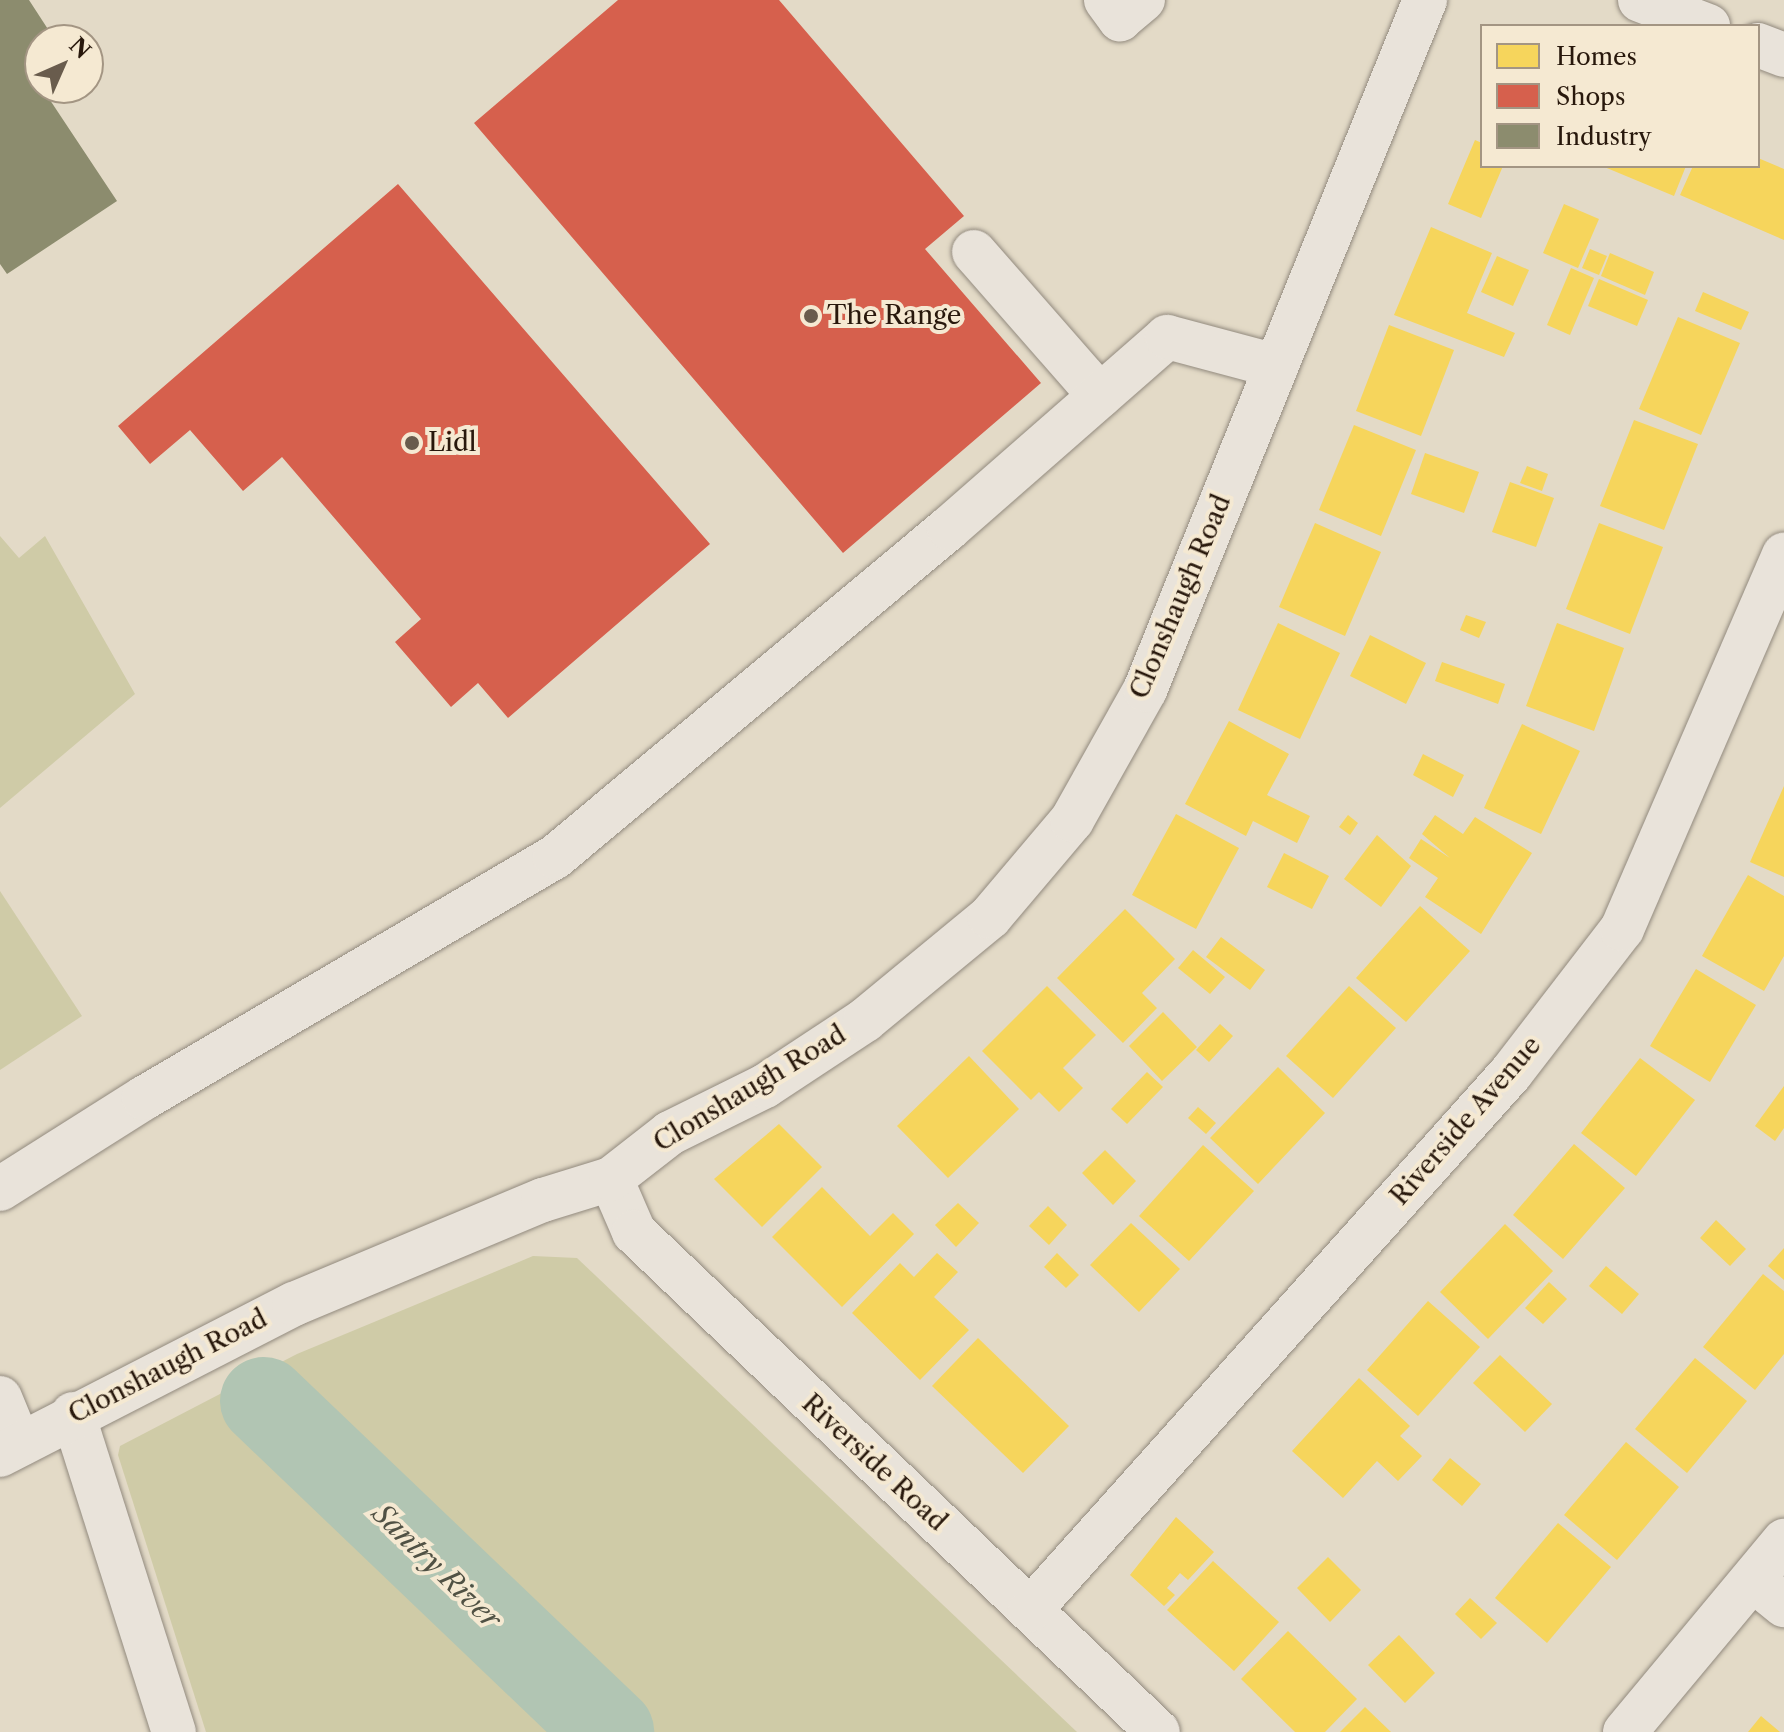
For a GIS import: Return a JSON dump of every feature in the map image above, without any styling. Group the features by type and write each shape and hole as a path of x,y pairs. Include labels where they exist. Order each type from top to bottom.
{"street":[{"path":"1106,0 1120,19 1143,0"},
{"name":"Clonshaugh Road","path":"10,1449 73,1414 294,1304 543,1200 611,1179 670,1133 765,1086 865,1020 990,917 1072,820 1145,690 1425,0"},
{"path":"1640,0 1703,24"},
{"path":"1760,46 1784,55"},
{"path":"974,252 1100,396"},
{"path":"0,1189 144,1098 555,857 1167,337 1276,366"},
{"name":"Riverside Avenue","path":"1030,1610 1511,1073 1622,929 1771,626 1784,555"},
{"name":"Riverside Road","path":"611,1179 634,1232 1158,1732"},
{"path":"0,1398 10,1449"},
{"path":"73,1414 174,1732"},
{"path":"1625,1732 1768,1592 1784,1541"}],"shaded area":[{"path":"0,536 19,558 45,536 135,694 0,808"},
{"path":"0,891 82,1016 0,1070"},
{"path":"533,1256 577,1258 1077,1732 206,1732 118,1455 120,1446 297,1354"}],"building: Homes":[{"path":"1475,140 1480,142 1480,168 1502,168 1481,218 1448,204"},
{"path":"1760,159 1784,169 1784,240 1680,195 1692,168 1760,168"},
{"path":"1607,168 1685,168 1674,196"},
{"path":"1564,204 1599,219 1578,268 1543,253"},
{"path":"1431,227 1492,253 1467,313 1515,333 1504,357 1394,315"},
{"path":"1590,249 1607,256 1599,275 1582,268"},
{"path":"1610,253 1654,272 1645,295 1601,276"},
{"path":"1497,256 1529,270 1513,306 1481,292"},
{"path":"1571,268 1594,278 1570,335 1547,325"},
{"path":"1599,279 1648,300 1637,326 1588,306"},
{"path":"1703,292 1749,312 1741,330 1695,311"},
{"path":"1678,317 1740,343 1701,435 1639,409"},
{"path":"1389,325 1454,350 1421,436 1356,411"},
{"path":"1634,420 1698,444 1664,530 1600,506"},
{"path":"1354,425 1416,450 1381,536 1319,510"},
{"path":"1425,453 1479,472 1464,513 1411,494"},
{"path":"1527,466 1548,474 1542,491 1520,483"},
{"path":"1510,482 1554,498 1536,547 1492,532"},
{"path":"1315,523 1381,552 1345,636 1279,607"},
{"path":"1599,523 1663,547 1630,634 1566,609"},
{"path":"1466,615 1486,622 1479,638 1460,630"},
{"path":"1278,623 1340,653 1300,739 1238,710"},
{"path":"1557,623 1624,648 1594,731 1526,706"},
{"path":"1370,635 1426,663 1406,704 1350,676"},
{"path":"1442,662 1505,684 1498,704 1435,681"},
{"path":"1229,721 1289,754 1267,795 1310,816 1297,843 1253,821 1246,836 1185,804"},
{"path":"1522,724 1580,751 1541,834 1484,808"},
{"path":"1423,754 1464,775 1453,797 1413,775"},
{"path":"1784,786 1784,877 1750,862"},
{"path":"1176,814 1239,848 1196,929 1132,895"},
{"path":"1348,815 1358,823 1350,835 1339,827"},
{"path":"1435,815 1463,834 1475,817 1532,853 1481,934 1425,897 1438,878 1409,858 1421,839 1450,858 1422,834"},
{"path":"1377,835 1411,866 1381,907 1344,879"},
{"path":"1284,853 1329,876 1312,909 1267,887"},
{"path":"1748,875 1784,896 1784,956 1764,991 1702,956"},
{"path":"1420,906 1470,951 1406,1022 1356,978"},
{"path":"1125,909 1175,959 1142,993 1157,1008 1123,1043 1057,978"},
{"path":"1221,937 1265,970 1250,990 1206,957"},
{"path":"1193,950 1225,977 1210,994 1178,968"},
{"path":"1696,969 1756,1005 1710,1082 1650,1046"},
{"path":"1047,986 1096,1035 1063,1068 1083,1088 1059,1112 1039,1092 1031,1100 982,1051"},
{"path":"1349,986 1396,1028 1333,1098 1286,1056"},
{"path":"1163,1012 1197,1047 1162,1081 1129,1046"},
{"path":"1220,1024 1233,1036 1209,1062 1196,1050"},
{"path":"969,1056 1019,1109 948,1178 897,1126"},
{"path":"1640,1058 1695,1100 1636,1176 1581,1133"},
{"path":"1278,1067 1325,1113 1258,1184 1210,1138"},
{"path":"1147,1072 1163,1087 1127,1124 1111,1109"},
{"path":"1784,1086 1784,1128 1775,1141 1755,1126"},
{"path":"1198,1107 1216,1123 1206,1134 1188,1118"},
{"path":"779,1124 822,1167 762,1227 714,1179"},
{"path":"1574,1144 1625,1188 1563,1259 1513,1215"},
{"path":"1203,1145 1254,1191 1189,1261 1139,1216"},
{"path":"1105,1150 1136,1181 1113,1205 1082,1173"},
{"path":"822,1187 870,1236 893,1213 914,1234 842,1307 772,1237"},
{"path":"958,1203 979,1223 956,1247 935,1225"},
{"path":"1048,1206 1067,1225 1049,1245 1029,1226"},
{"path":"1716,1220 1746,1249 1730,1266 1700,1238"},
{"path":"1131,1223 1180,1269 1139,1312 1090,1265"},
{"path":"1505,1224 1553,1271 1488,1339 1440,1292"},
{"path":"1784,1248 1784,1280 1768,1266"},
{"path":"937,1253 958,1272 934,1297 969,1330 920,1380 852,1313 900,1263 914,1277"},
{"path":"1057,1253 1079,1275 1066,1288 1044,1267"},
{"path":"1606,1266 1639,1294 1622,1314 1589,1286"},
{"path":"1763,1274 1784,1291 1784,1354 1755,1390 1703,1347"},
{"path":"1549,1282 1567,1299 1543,1324 1525,1308"},
{"path":"1428,1301 1480,1347 1418,1416 1367,1370"},
{"path":"978,1338 1069,1426 1023,1473 932,1386"},
{"path":"1500,1355 1552,1404 1525,1432 1473,1383"},
{"path":"1695,1358 1747,1401 1687,1473 1635,1429"},
{"path":"1359,1378 1410,1426 1400,1436 1422,1456 1398,1481 1377,1461 1343,1498 1292,1451"},
{"path":"1626,1442 1679,1487 1617,1560 1564,1515"},
{"path":"1450,1458 1481,1484 1462,1506 1432,1480"},
{"path":"1176,1517 1214,1552 1188,1580 1180,1573 1167,1588 1175,1595 1164,1606 1130,1575"},
{"path":"1558,1523 1611,1567 1547,1643 1495,1598"},
{"path":"1328,1557 1361,1590 1330,1622 1297,1588"},
{"path":"1213,1561 1279,1622 1234,1671 1167,1610"},
{"path":"1470,1598 1497,1623 1481,1639 1455,1614"},
{"path":"1288,1631 1357,1699 1325,1732 1295,1732 1241,1679"},
{"path":"1399,1635 1435,1673 1405,1703 1368,1665"},
{"path":"1365,1707 1391,1732 1340,1732"},
{"path":"1761,1716 1780,1732 1748,1732"}],"building: Shops":[{"name":"The Range","path":"618,0 779,0 964,216 925,249 1041,383 843,553 474,123"},
{"name":"Lidl","path":"398,184 710,544 508,718 478,683 451,707 395,642 421,619 282,457 243,491 190,430 150,464 118,426"}],"building: Industry":[{"path":"0,0 29,0 45,24 24,24 24,104 53,104 117,201 7,274 0,264"}],"waterway":[{"name":"Santry River","path":"264,1401 610,1732"}],"place":[{"name":"The Range","path":"811,316"},
{"name":"Lidl","path":"412,443"}]}
